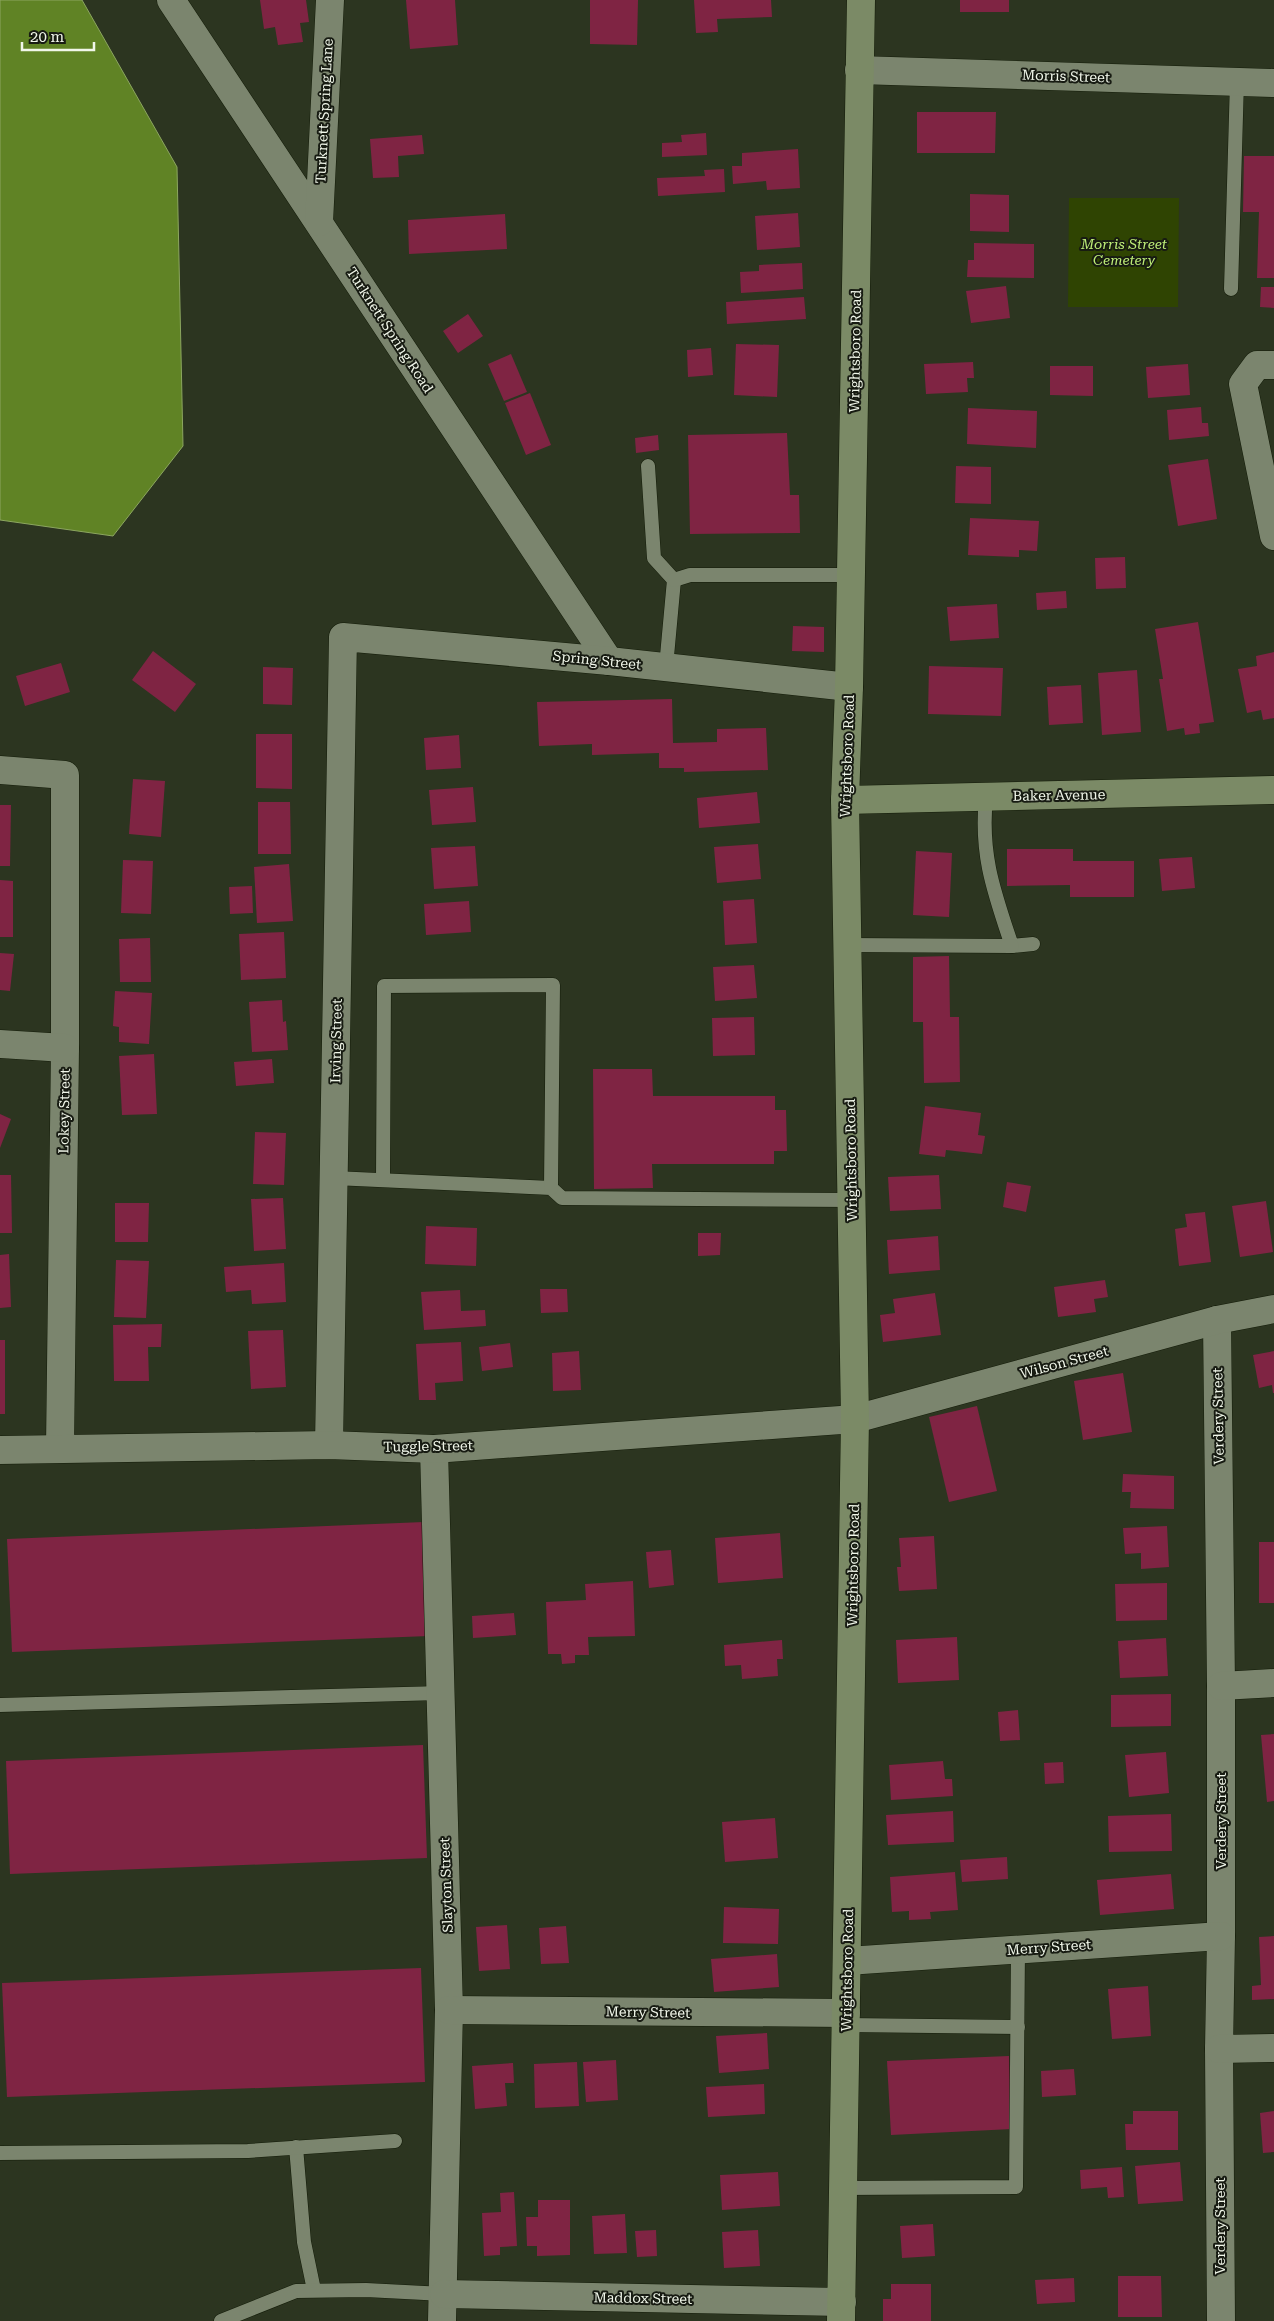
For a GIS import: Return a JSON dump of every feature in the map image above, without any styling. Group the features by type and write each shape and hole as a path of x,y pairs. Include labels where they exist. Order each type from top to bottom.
{"main road":[{"name":"Wrightsboro Road","path":"842,2311 855,1419 845,800 850,687 861,0"},
{"name":"Baker Avenue","path":"845,800 1274,790"}],"street":[{"name":"Turknett Spring Road","path":"171,0 609,661"},
{"name":"Turknett Spring Lane","path":"319,222 330,0"},
{"name":"Morris Street","path":"859,70 1274,83"},
{"path":"1274,365 1257,365 1243,384 1274,536"},
{"name":"Spring Street","path":"343,637 609,661 850,687"},
{"name":"Irving Street","path":"329,1445 343,637"},
{"name":"Lokey Street","path":"0,770 65,775 65,1048 60,1448"},
{"path":"0,1044 65,1048"},
{"name":"Wilson Street","path":"855,1419 1217,1320 1274,1309"},
{"name":"Verdery Street","path":"1217,1320 1222,1686 1222,1936 1219,2049 1221,2321"},
{"name":"Tuggle Street","path":"0,1450 329,1445 434,1449 855,1419"},
{"name":"Slayton Street","path":"434,1449 449,2010 442,2321"},
{"path":"1222,1686 1274,1683"},
{"name":"Merry Street","path":"847,1961 1222,1936"},
{"name":"Merry Street","path":"449,2010 846,2019"},
{"path":"1219,2049 1274,2048"},
{"name":"Maddox Street","path":"444,2294 842,2311"}],"lane":[{"path":"1231,289 1237,81"},
{"path":"648,466 654,558 674,580 666,667"},
{"path":"674,580 690,575 851,576"},
{"path":"986,797 983,826 989,878 1012,946"},
{"path":"847,945 1012,946 1033,944"},
{"path":"383,1179 384,986 553,985 551,1188"},
{"path":"334,1178 551,1188 562,1198 852,1200"},
{"path":"0,1705 441,1693"},
{"path":"844,2188 1016,2187 1018,1949"},
{"path":"846,2019 1018,2026"},
{"path":"0,2153 248,2151 394,2141"},
{"path":"296,2147 304,2242 314,2290"},
{"path":"221,2321 296,2291 444,2294"}],"green space":[{"name":"Morris Street Cemetery","path":"1069,198 1179,198 1178,307 1068,307"}],"shaded area":[{"path":"0,0 82,0 177,167 183,446 113,536 0,520"}],"building":[{"path":"260,0 306,0 309,22 300,23 303,42 278,45 275,27 264,29"},
{"path":"406,0 455,0 458,45 410,49"},
{"path":"590,0 638,0 637,45 590,44"},
{"path":"694,0 771,0 772,17 717,19 718,32 696,33"},
{"path":"960,0 1009,0 1009,12 960,12"},
{"path":"917,112 996,112 995,153 917,153"},
{"path":"706,133 707,155 662,157 662,143 682,142 681,135"},
{"path":"422,135 424,154 398,156 399,177 373,178 370,139"},
{"path":"798,149 800,188 767,190 766,181 733,184 732,166 742,166 742,153"},
{"path":"1244,156 1274,156 1274,278 1257,278 1259,212 1243,212"},
{"path":"724,169 725,192 658,196 657,178 705,176 704,170"},
{"path":"970,194 1009,195 1009,232 970,231"},
{"path":"798,213 800,247 757,250 755,216"},
{"path":"505,214 507,249 409,254 408,220"},
{"path":"974,243 1034,244 1034,278 967,277 968,260 974,260"},
{"path":"802,263 803,289 741,293 740,272 759,271 759,265"},
{"path":"1006,286 1010,318 971,323 966,291"},
{"path":"1261,287 1274,287 1274,308 1260,307"},
{"path":"804,297 806,319 727,324 726,302"},
{"path":"468,314 483,336 458,353 443,331"},
{"path":"736,344 779,345 777,397 734,395"},
{"path":"711,348 713,375 688,377 687,350"},
{"path":"511,354 527,392 504,401 488,364"},
{"path":"973,362 974,378 967,378 968,392 926,394 924,364"},
{"path":"1188,364 1190,395 1148,398 1146,367"},
{"path":"1050,366 1093,366 1093,396 1050,395"},
{"path":"530,393 551,445 526,455 505,403"},
{"path":"1201,407 1202,423 1208,423 1209,436 1169,440 1167,410"},
{"path":"968,408 1037,411 1036,448 967,444"},
{"path":"787,433 790,495 799,495 800,533 690,534 688,435"},
{"path":"658,435 659,450 636,453 635,438"},
{"path":"1208,459 1217,519 1178,526 1168,465"},
{"path":"956,466 991,467 991,504 955,503"},
{"path":"970,518 1039,521 1037,551 1019,550 1019,557 968,555"},
{"path":"1125,557 1126,588 1096,589 1095,558"},
{"path":"1066,591 1067,608 1037,610 1036,593"},
{"path":"997,604 999,638 950,641 947,607"},
{"path":"1198,622 1214,722 1199,724 1200,733 1185,735 1184,728 1167,731 1159,679 1163,679 1155,629"},
{"path":"793,626 824,627 824,652 792,651"},
{"path":"153,651 196,684 175,712 132,680"},
{"path":"1274,652 1274,718 1263,720 1261,710 1247,713 1238,669 1257,666 1256,656"},
{"path":"61,663 70,692 25,706 16,676"},
{"path":"929,666 1003,668 1001,716 928,714"},
{"path":"263,667 293,668 292,705 263,704"},
{"path":"1137,670 1141,732 1102,735 1098,673"},
{"path":"1081,685 1083,723 1049,725 1047,687"},
{"path":"672,699 673,743 717,742 717,729 766,728 768,770 684,772 684,768 659,768 659,753 592,755 592,744 539,746 537,702"},
{"path":"256,734 292,734 292,789 256,788"},
{"path":"459,735 461,768 426,770 424,738"},
{"path":"133,779 165,781 161,837 129,834"},
{"path":"473,787 476,822 432,825 429,790"},
{"path":"757,792 760,823 699,828 697,798"},
{"path":"258,802 290,802 291,854 258,854"},
{"path":"0,805 11,805 10,866 0,866"},
{"path":"758,844 761,879 717,883 714,847"},
{"path":"475,846 478,886 434,889 431,848"},
{"path":"1007,849 1073,849 1073,861 1134,861 1134,897 1070,897 1070,885 1007,886"},
{"path":"916,851 952,853 949,917 913,915"},
{"path":"1192,857 1195,888 1162,891 1159,859"},
{"path":"123,860 153,861 151,914 121,913"},
{"path":"289,864 293,921 257,923 254,867"},
{"path":"0,880 13,881 13,937 0,937"},
{"path":"252,886 253,913 230,914 229,887"},
{"path":"754,899 757,943 725,945 723,901"},
{"path":"469,901 471,932 426,935 424,904"},
{"path":"284,932 286,978 241,980 239,934"},
{"path":"150,938 151,982 120,982 119,939"},
{"path":"0,953 14,954 10,991 0,990"},
{"path":"949,956 950,1017 959,1017 960,1082 924,1083 923,1022 913,1022 913,957"},
{"path":"754,965 757,998 715,1001 713,967"},
{"path":"115,991 152,993 149,1044 119,1042 119,1027 113,1026"},
{"path":"282,1000 283,1022 286,1021 288,1050 252,1052 249,1002"},
{"path":"754,1017 755,1055 713,1056 712,1018"},
{"path":"154,1054 157,1114 122,1115 119,1056"},
{"path":"272,1059 274,1083 236,1086 234,1062"},
{"path":"593,1069 652,1069 653,1096 775,1096 775,1110 786,1110 787,1151 774,1151 774,1164 652,1164 653,1188 594,1189"},
{"path":"925,1106 981,1113 978,1135 985,1136 982,1154 946,1150 945,1157 919,1154"},
{"path":"0,1114 11,1119 0,1148"},
{"path":"255,1132 286,1133 284,1185 253,1184"},
{"path":"0,1175 11,1175 12,1233 0,1233"},
{"path":"939,1175 941,1209 890,1211 888,1177"},
{"path":"1007,1182 1031,1186 1026,1212 1003,1207"},
{"path":"283,1198 286,1249 254,1251 251,1199"},
{"path":"1266,1201 1273,1252 1240,1257 1232,1206"},
{"path":"115,1203 149,1203 148,1242 115,1242"},
{"path":"1205,1212 1211,1262 1179,1266 1175,1229 1187,1227 1185,1214"},
{"path":"426,1226 477,1228 476,1266 425,1264"},
{"path":"698,1233 721,1233 720,1255 698,1256"},
{"path":"938,1236 940,1270 889,1274 887,1240"},
{"path":"9,1254 11,1307 0,1308 0,1255"},
{"path":"116,1260 149,1261 146,1318 114,1317"},
{"path":"284,1263 286,1302 252,1304 251,1290 226,1292 224,1267"},
{"path":"1105,1280 1108,1297 1094,1299 1096,1312 1058,1317 1054,1287"},
{"path":"540,1289 567,1289 568,1312 541,1313"},
{"path":"460,1290 461,1311 485,1310 486,1326 424,1330 421,1292"},
{"path":"935,1293 941,1335 883,1342 880,1315 895,1313 893,1299"},
{"path":"162,1324 161,1347 148,1347 149,1381 114,1381 113,1325"},
{"path":"283,1330 286,1387 251,1389 248,1331"},
{"path":"0,1340 5,1340 5,1414 0,1414"},
{"path":"461,1342 463,1381 435,1383 436,1400 419,1400 416,1344"},
{"path":"510,1343 513,1367 482,1371 479,1347"},
{"path":"579,1351 581,1390 553,1391 552,1353"},
{"path":"1274,1351 1273,1393 1272,1385 1259,1388 1253,1355"},
{"path":"1123,1373 1132,1432 1083,1440 1074,1381"},
{"path":"977,1406 997,1491 949,1502 929,1417"},
{"path":"1123,1474 1174,1476 1174,1509 1130,1508 1131,1492 1122,1492"},
{"path":"424,1522 429,1636 12,1652 7,1539"},
{"path":"1167,1526 1169,1567 1141,1569 1141,1553 1125,1554 1123,1528"},
{"path":"780,1533 783,1578 718,1583 715,1538"},
{"path":"934,1536 937,1589 899,1591 897,1567 901,1567 899,1538"},
{"path":"1259,1542 1274,1542 1274,1603 1259,1603"},
{"path":"671,1550 674,1585 649,1588 646,1552"},
{"path":"633,1581 635,1636 588,1637 589,1655 575,1655 575,1663 562,1664 561,1654 548,1654 546,1602 586,1600 585,1584"},
{"path":"1167,1583 1167,1620 1116,1621 1115,1584"},
{"path":"514,1613 516,1635 473,1638 472,1616"},
{"path":"957,1637 959,1680 898,1683 896,1640"},
{"path":"1166,1638 1168,1676 1120,1678 1118,1641"},
{"path":"782,1640 783,1659 777,1659 778,1676 742,1679 741,1665 725,1666 724,1645"},
{"path":"1171,1694 1171,1726 1111,1727 1111,1695"},
{"path":"1018,1710 1020,1740 1000,1741 998,1712"},
{"path":"1274,1734 1274,1801 1267,1802 1261,1735"},
{"path":"423,1745 427,1858 10,1874 6,1761"},
{"path":"1166,1752 1169,1793 1129,1797 1125,1755"},
{"path":"943,1761 945,1779 952,1779 953,1796 891,1800 889,1765"},
{"path":"1063,1762 1064,1783 1045,1784 1044,1763"},
{"path":"953,1811 954,1842 888,1845 886,1815"},
{"path":"1171,1814 1172,1851 1109,1852 1108,1816"},
{"path":"775,1818 778,1858 725,1862 722,1822"},
{"path":"1007,1857 1008,1879 962,1882 960,1860"},
{"path":"955,1872 958,1910 930,1912 931,1919 909,1920 909,1911 892,1912 890,1877"},
{"path":"1171,1874 1174,1909 1100,1915 1097,1880"},
{"path":"724,1907 779,1909 778,1944 723,1943"},
{"path":"507,1925 510,1969 479,1971 476,1927"},
{"path":"566,1926 569,1963 541,1964 539,1928"},
{"path":"1274,1936 1274,1999 1252,2000 1252,1986 1261,1985 1259,1937"},
{"path":"777,1954 779,1987 714,1992 711,1959"},
{"path":"421,1968 425,2082 7,2097 2,1983"},
{"path":"1148,1986 1151,2036 1112,2039 1108,1989"},
{"path":"767,2033 769,2069 719,2073 716,2036"},
{"path":"1009,2056 1012,2129 891,2135 887,2061"},
{"path":"616,2060 618,2100 586,2102 583,2062"},
{"path":"577,2062 579,2106 535,2108 534,2064"},
{"path":"513,2063 514,2083 505,2083 507,2106 475,2109 472,2066"},
{"path":"1074,2069 1076,2095 1042,2097 1041,2071"},
{"path":"764,2084 765,2114 708,2117 706,2087"},
{"path":"1133,2111 1178,2111 1178,2150 1126,2150 1125,2124 1133,2124"},
{"path":"1274,2111 1274,2152 1263,2153 1260,2113"},
{"path":"1180,2162 1183,2201 1138,2204 1135,2166"},
{"path":"1122,2167 1124,2197 1108,2198 1107,2187 1081,2189 1080,2170"},
{"path":"778,2172 780,2206 722,2210 720,2175"},
{"path":"514,2192 517,2246 500,2247 500,2255 484,2256 482,2213 501,2212 500,2193"},
{"path":"538,2200 570,2200 570,2255 537,2256 537,2246 527,2246 526,2217 538,2217"},
{"path":"625,2214 627,2253 594,2254 592,2216"},
{"path":"933,2224 935,2256 902,2258 900,2226"},
{"path":"656,2230 657,2256 637,2257 635,2231"},
{"path":"758,2230 760,2266 724,2268 722,2232"},
{"path":"1118,2276 1161,2276 1162,2317 1118,2317"},
{"path":"1074,2278 1075,2302 1037,2304 1035,2280"},
{"path":"891,2284 931,2284 931,2321 883,2321 883,2299 891,2299"}]}
